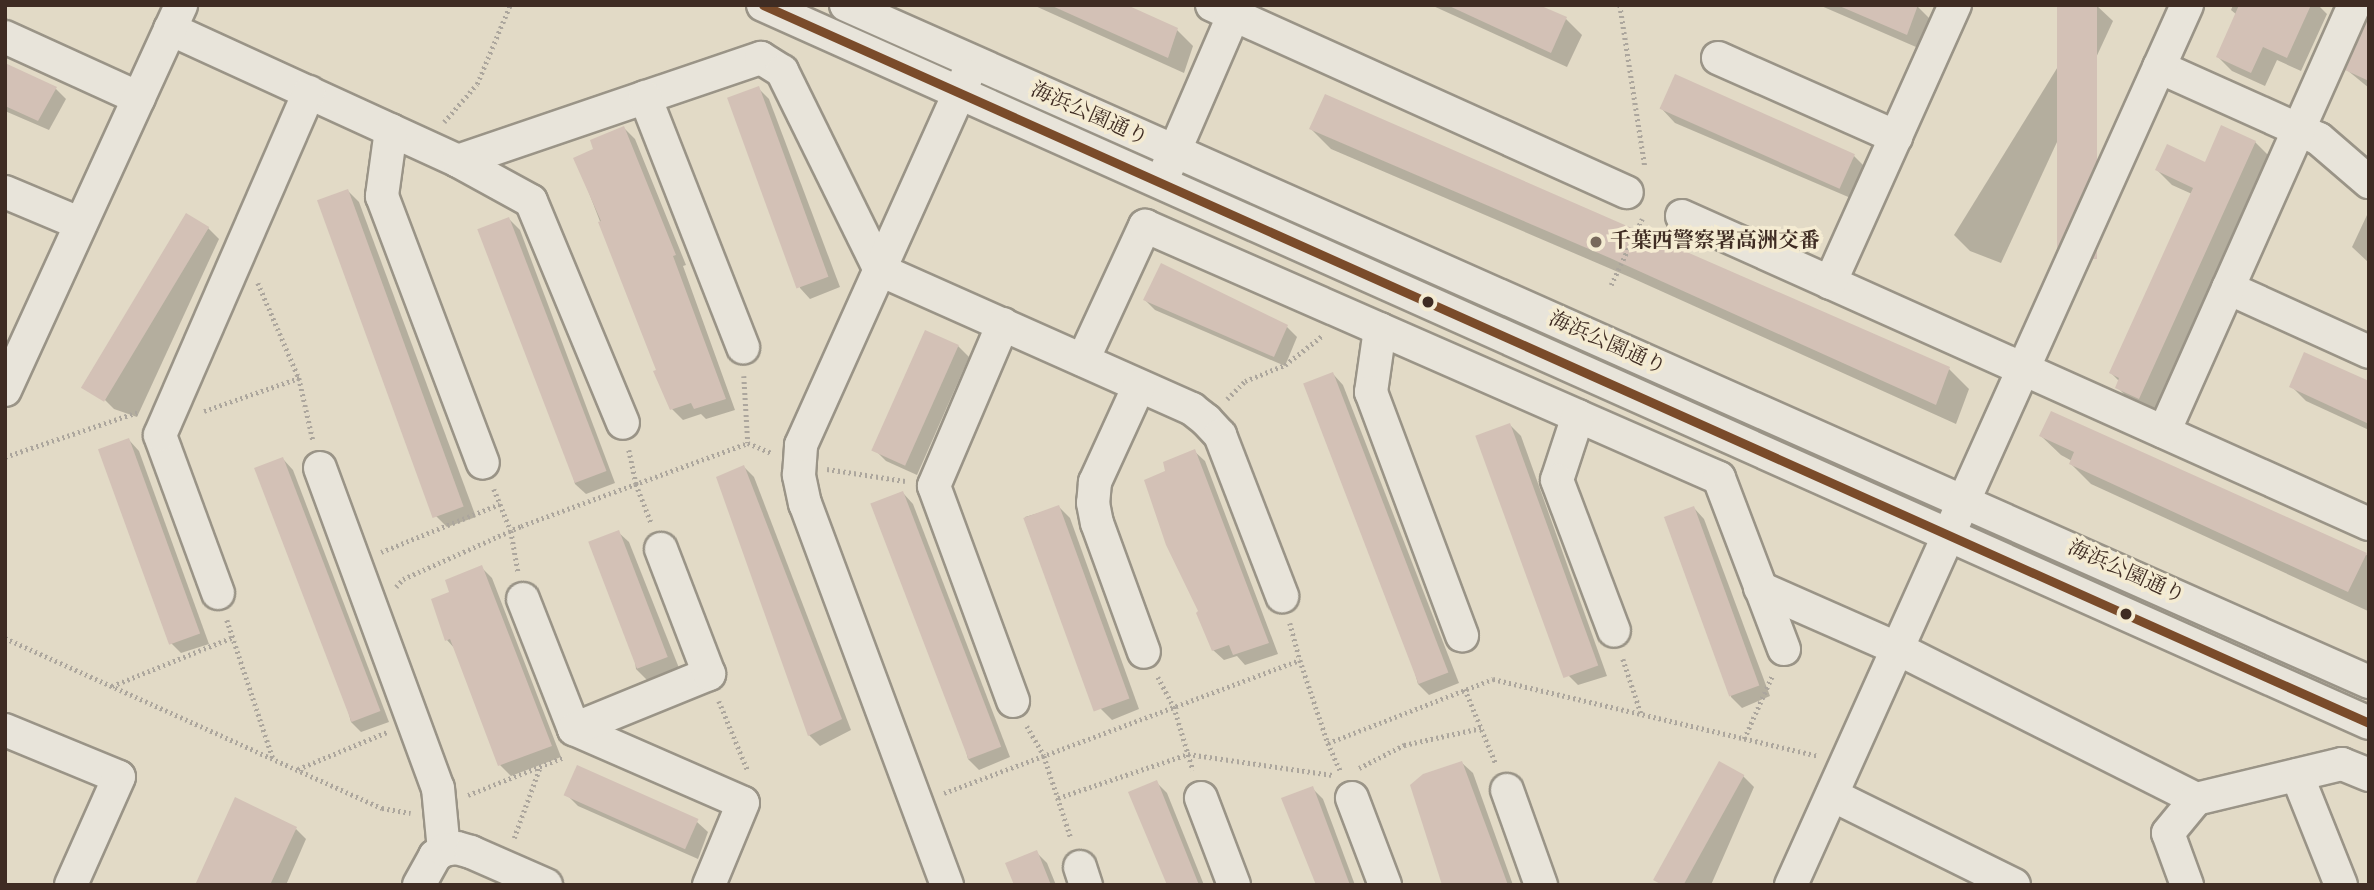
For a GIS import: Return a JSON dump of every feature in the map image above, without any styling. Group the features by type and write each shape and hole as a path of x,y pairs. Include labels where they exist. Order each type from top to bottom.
{"street":[{"name":"海浜公園通り","path":"763,5 2369,723"},
{"name":"海浜公園通り","path":"846,5 2369,682"},
{"path":"1830,283 1955,5"},
{"path":"1791,885 2187,5"},
{"path":"2164,432 2355,5 2369,11"},
{"path":"1161,185 1228,8 1639,194"},
{"path":"5,390 175,17 309,92 458,160 531,201 623,423"},
{"path":"5,37 139,98"},
{"path":"458,160 761,58 782,71 880,270 1192,409 1206,420 1220,435 1282,596"},
{"path":"1718,58 1896,137"},
{"path":"947,885 805,504 800,464 801,445 972,62"},
{"path":"2159,67 2319,139 2369,182"},
{"path":"218,593 160,435 309,92"},
{"path":"645,97 743,347"},
{"path":"391,130 382,196 483,463"},
{"path":"7,198 81,224"},
{"path":"1682,216 2369,524"},
{"path":"1083,360 1145,226 1719,478 1784,649"},
{"path":"2228,288 2369,352"},
{"path":"1003,324 934,486 1013,701"},
{"path":"1380,329 1371,392 1462,636"},
{"path":"1139,386 1096,482 1093,502 1097,523 1144,652"},
{"path":"1578,416 1557,480 1614,631"},
{"path":"320,468 414,722 442,811 444,850"},
{"path":"575,729 709,674 661,549"},
{"path":"1760,587 1898,649 2196,799"},
{"path":"523,599 575,729 743,803 709,885"},
{"path":"5,730 119,777 71,885"},
{"path":"2187,885 2168,833 2196,799 2343,764 2369,775"},
{"path":"2297,775 2341,885"},
{"path":"1350,782 1385,885"},
{"path":"1507,790 1541,885"},
{"path":"1832,795 1963,873 2014,885"},
{"path":"1201,798 1234,885"},
{"path":"419,885 428,866 444,850 457,848 546,885"}],"path":[{"path":"424,145 477,83 510,5"},
{"path":"1611,285 1639,194 1620,5"},
{"path":"242,247 299,378 320,468"},
{"path":"1206,420 1245,381 1285,365 1349,315"},
{"path":"743,347 748,443"},
{"path":"5,457 299,378"},
{"path":"623,423 636,484 661,549"},
{"path":"372,611 403,579 511,531 748,443 800,464 934,486"},
{"path":"483,463 511,531 523,599"},
{"path":"355,563 500,503"},
{"path":"218,593 273,758"},
{"path":"1282,596 1328,743 1493,679 1846,763"},
{"path":"1614,631 1642,714"},
{"path":"112,686 233,637"},
{"path":"5,638 382,808 442,811 540,766 604,742"},
{"path":"1744,739 1784,649"},
{"path":"916,803 1300,660"},
{"path":"709,674 752,783 743,803"},
{"path":"1465,690 1507,790"},
{"path":"1174,707 1201,798"},
{"path":"297,769 414,722"},
{"path":"1058,798 1188,754 1350,782 1404,745 1481,729"},
{"path":"1044,756 1083,876"},
{"path":"504,866 540,766"}],"building":[{"path":"1050,5 1127,5 1178,28 1168,58"},
{"path":"1447,5 1539,5 1567,17 1551,53"},
{"path":"1837,5 1918,5 1907,35"},
{"path":"2057,5 2097,5 2097,259 2057,259"},
{"path":"2239,5 2311,5 2287,58 2263,47 2251,73 2216,57"},
{"path":"2369,17 2369,81 2345,70"},
{"path":"5,63 57,87 38,121 5,106"},
{"path":"1675,74 1855,154 1840,189 1660,109"},
{"path":"759,86 828,277 796,288 727,98"},
{"path":"1325,94 1950,367 1936,405 1610,258 1309,129"},
{"path":"2221,125 2256,141 2139,399 2115,388 2119,378 2109,373 2193,188 2155,170 2167,144 2205,162"},
{"path":"624,126 676,255 673,256 726,399 694,409 691,403 670,410 598,222 601,221 573,158 593,149 590,140"},
{"path":"348,189 464,507 433,518 317,200"},
{"path":"186,213 209,227 104,402 81,388"},
{"path":"509,217 606,471 575,483 477,229"},
{"path":"1161,263 1288,325 1274,357 1143,300"},
{"path":"925,330 959,345 905,466 871,451"},
{"path":"2304,352 2369,381 2369,424 2289,387"},
{"path":"1333,372 1448,673 1419,684 1303,383"},
{"path":"2051,411 2367,553 2348,592 2069,464 2074,452 2039,436"},
{"path":"1510,423 1598,665 1563,678 1475,436"},
{"path":"129,438 200,633 169,645 98,449"},
{"path":"1195,449 1269,643 1233,655 1229,645 1212,651 1196,613 1198,611 1166,545 1144,480 1165,471 1163,462"},
{"path":"283,457 380,711 352,722 254,468"},
{"path":"744,465 842,719 808,736 716,477"},
{"path":"903,491 1001,747 969,759 870,504"},
{"path":"1059,505 1129,699 1094,712 1023,518"},
{"path":"1694,506 1759,685 1729,696 1664,517"},
{"path":"619,530 668,657 637,669 588,542"},
{"path":"482,565 552,746 498,766 450,639 445,641 431,599 449,592 445,580"},
{"path":"1462,761 1508,885 1442,885 1410,785 1423,774"},
{"path":"1719,761 1744,775 1683,885 1662,885 1653,880"},
{"path":"577,765 699,819 685,849 564,795"},
{"path":"1157,780 1199,885 1167,885 1128,792"},
{"path":"1313,786 1350,885 1316,885 1281,798"},
{"path":"235,797 297,827 270,885 195,885"},
{"path":"1037,850 1051,885 1014,885 1005,863"}],"transit line":[{"path":"763,5 2369,723"}],"place":[{"name":"千葉西警察署高洲交番","path":"1596,242"}]}
